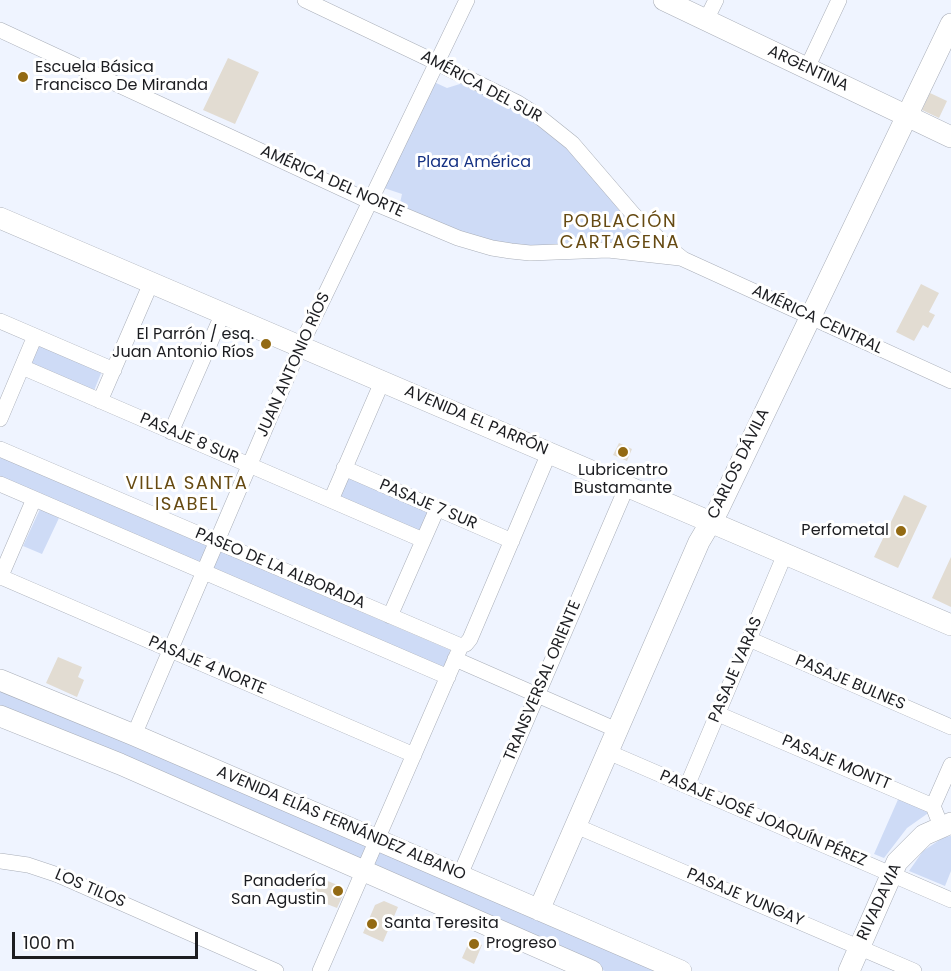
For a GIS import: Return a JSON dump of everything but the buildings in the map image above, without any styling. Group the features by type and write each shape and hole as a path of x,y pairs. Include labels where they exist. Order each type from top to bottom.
{"main road":[{"name":"ARGENTINA","path":"664,0 951,137"},
{"name":"CARLOS DÁVILA","path":"539,910 699,542 718,510 951,24"},
{"name":"AVENIDA EL PARRÓN","path":"0,218 951,625"},
{"name":"AVENIDA ELÍAS FERNÁNDEZ ALBANO","path":"0,680 134,735 681,971"},
{"name":"AVENIDA ELÍAS FERNÁNDEZ ALBANO","path":"0,716 120,764 592,971"},
{"name":"RIVADAVIA","path":"849,971 897,862 942,818"}],"street":[{"name":"AMÉRICA DEL SUR","path":"305,0 518,103 560,132 584,155 633,214 683,259"},
{"name":"JUAN ANTONIO RÍOS","path":"134,735 300,347 467,0"},
{"path":"706,20 716,0"},
{"path":"807,68 839,0"},
{"name":"AMÉRICA DEL NORTE","path":"0,30 370,201 458,238 492,248 530,253 617,250 683,259"},
{"name":"AMÉRICA CENTRAL","path":"683,259 951,381"},
{"path":"100,401 151,283"},
{"path":"171,432 223,313"},
{"path":"0,321 114,370"},
{"path":"0,419 35,336"},
{"name":"PASAJE 8 SUR","path":"22,368 423,540"},
{"path":"331,500 382,382"},
{"name":"PASEO DE LA ALBORADA","path":"0,449 390,616 537,695 617,730"},
{"path":"320,971 458,653 470,639 549,453"},
{"name":"PASAJE 7 SUR","path":"344,468 512,541"},
{"name":"PASEO DE LA ALBORADA","path":"0,484 448,677"},
{"name":"TRANSVERSAL ORIENTE","path":"460,875 627,486"},
{"path":"0,578 34,499"},
{"path":"390,616 437,509"},
{"name":"PASAJE VARAS","path":"687,786 785,554"},
{"name":"PASAJE 4 NORTE","path":"0,578 414,755"},
{"name":"PASAJE BULNES","path":"749,639 951,727"},
{"name":"PASAJE MONTT","path":"718,714 942,818"},
{"name":"PASAJE JOSÉ JOAQUÍN PÉREZ","path":"608,752 951,900"},
{"path":"942,818 951,765"},
{"name":"PASAJE YUNGAY","path":"576,826 914,971"},
{"name":"LOS TILOS","path":"0,861 28,865 58,875 276,971"}],"green space":[{"name":"Plaza América","path":"434,82 447,88 463,83 522,109 571,150 621,213 651,245 588,241 530,248 479,239 409,211 400,203 402,194 384,188"},
{"path":"39,344 102,371 93,393 30,365"},
{"path":"0,457 450,650 447,670 0,479"},
{"path":"348,475 430,511 420,535 337,500"},
{"path":"40,509 59,518 42,554 23,546"},
{"path":"0,686 659,971 605,971 0,709"},
{"path":"900,795 934,809 907,828 884,858 874,854"},
{"path":"951,836 951,871 945,886 909,871 923,851 944,837"}],"place":[{"name":"Escuela Básica Francisco De Miranda","path":"23,77"},
{"name":"El Parrón / esq. Juan Antonio Ríos","path":"266,344"},
{"name":"Lubricentro Bustamante","path":"623,452"},
{"name":"Perfometal","path":"901,531"},
{"name":"Panadería San Agustin","path":"338,891"},
{"name":"Santa Teresita","path":"372,924"},
{"name":"Progreso","path":"474,944"}],"district":[{"name":"POBLACIÓN CARTAGENA","path":"620,232"},
{"name":"VILLA SANTA ISABEL","path":"187,494"}]}
